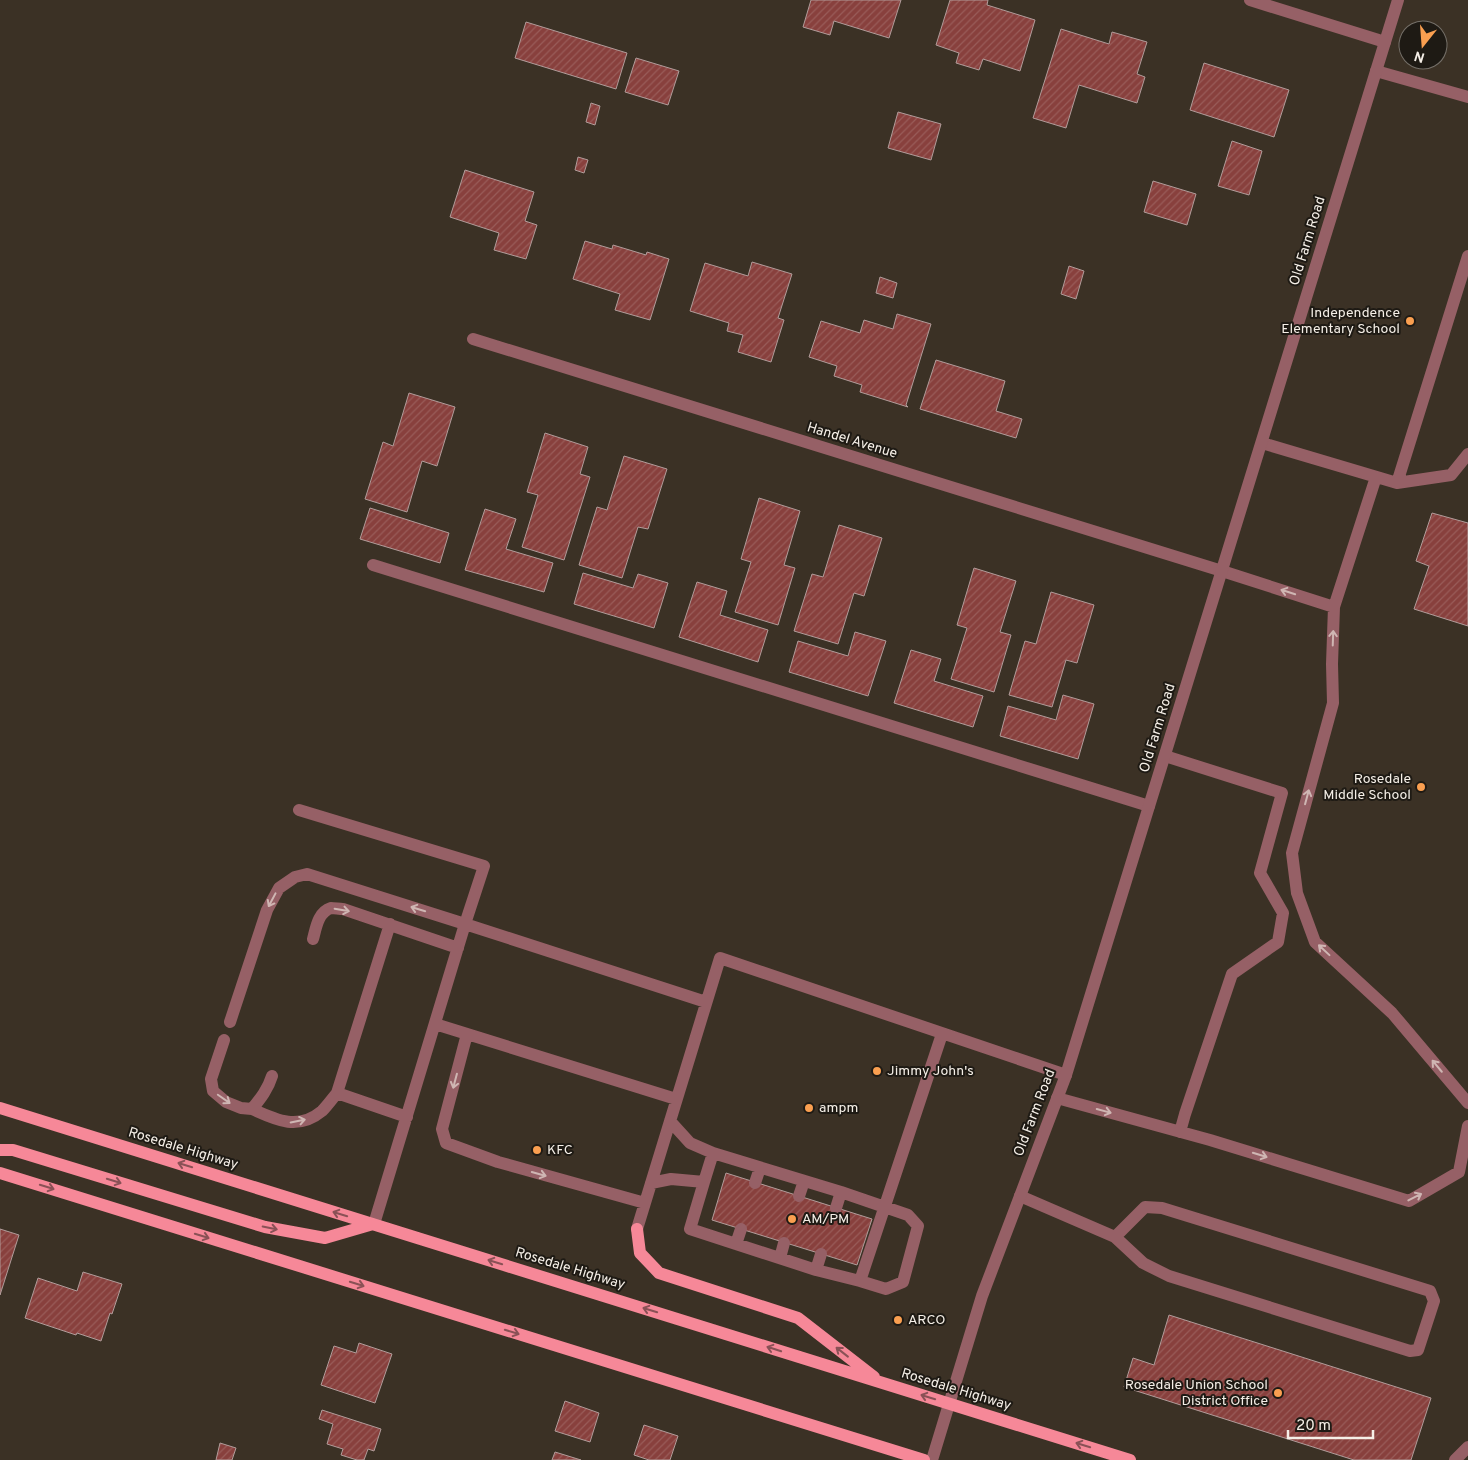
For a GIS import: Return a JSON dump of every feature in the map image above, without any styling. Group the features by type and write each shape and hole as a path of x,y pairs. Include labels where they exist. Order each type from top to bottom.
{"main road":[{"name":"Rosedale Highway","path":"0,1108 1130,1460"},
{"path":"0,1150 13,1150 265,1227 325,1238 374,1224"},
{"path":"0,1173 924,1460"},
{"path":"637,1229 640,1253 659,1273 798,1318 880,1382"}],"street":[{"path":"1250,0 1385,42"},
{"name":"Old Farm Road","path":"932,1460 982,1296 1066,1075 1398,0"},
{"path":"1376,71 1468,97"},
{"path":"1397,483 1468,256"},
{"name":"Handel Avenue","path":"473,339 1334,607"},
{"path":"1262,443 1397,483 1451,475 1468,454"},
{"path":"1376,476 1334,607 1333,703 1292,853 1297,893 1315,942 1392,1013 1468,1104"},
{"path":"372,565 1149,806"},
{"path":"1165,756 1282,794 1260,873 1283,913 1278,942 1232,974 1180,1132"},
{"path":"299,810 484,866 374,1224"},
{"path":"230,1022 267,910 279,888 295,877 307,874 706,1002"},
{"path":"313,939 321,915 330,908 343,909 458,948"},
{"path":"224,1040 211,1079 213,1091 226,1102 241,1108 252,1109 277,1120 292,1123 309,1118 322,1111 337,1093 390,924"},
{"path":"637,1229 720,958 1066,1075"},
{"path":"435,1024 676,1100"},
{"path":"467,1034 442,1129 446,1143 498,1162 645,1204"},
{"path":"860,1281 942,1034"},
{"path":"252,1109 267,1089 272,1076"},
{"path":"337,1093 406,1117"},
{"path":"1057,1098 1180,1132 1409,1201 1459,1172 1468,1126"},
{"path":"670,1120 690,1143 713,1153 841,1192 908,1215 918,1226 903,1282 886,1288 816,1270 690,1229 713,1153"},
{"path":"755,1183 760,1168"},
{"path":"651,1182 670,1179 704,1182"},
{"path":"799,1196 804,1181"},
{"path":"836,1208 841,1192"},
{"path":"1020,1196 1115,1236 1143,1263 1169,1276 1410,1351 1418,1350 1434,1301 1430,1291 1162,1208 1145,1207 1115,1236"},
{"path":"736,1244 741,1229"},
{"path":"780,1258 784,1243"},
{"path":"816,1270 821,1254"},
{"path":"1455,1460 1468,1447"}],"building":[{"path":"811,0 901,0 889,38 834,21 830,35 803,27"},
{"path":"950,0 988,0 987,5 1035,20 1020,71 983,59 979,70 956,63 959,53 936,45"},
{"path":"526,22 627,53 616,89 515,58"},
{"path":"1061,29 1109,44 1112,32 1147,42 1137,74 1145,77 1137,103 1079,85 1066,128 1033,118"},
{"path":"636,58 679,71 668,105 625,92"},
{"path":"1204,63 1289,90 1274,137 1190,110"},
{"path":"591,103 600,106 595,125 586,122"},
{"path":"898,112 941,124 931,160 888,148"},
{"path":"1232,141 1262,151 1249,195 1218,186"},
{"path":"578,157 588,160 584,173 575,170"},
{"path":"465,170 534,192 525,221 537,225 526,259 494,250 499,233 450,217"},
{"path":"1153,181 1196,194 1187,225 1144,212"},
{"path":"585,241 612,249 613,245 646,255 647,252 669,259 650,320 615,310 620,294 573,279"},
{"path":"752,262 792,274 778,318 784,320 771,362 738,352 743,335 727,331 729,323 690,311 705,263 748,276"},
{"path":"1069,266 1084,271 1076,299 1061,294"},
{"path":"880,277 897,283 893,298 876,293"},
{"path":"897,314 931,324 906,405 908,407 860,392 862,385 834,376 837,366 809,357 821,321 860,333 864,320 893,329"},
{"path":"936,360 1005,381 996,411 1022,419 1016,438 920,409"},
{"path":"409,393 455,407 437,466 422,461 407,512 365,499 383,442 393,446"},
{"path":"545,433 588,447 580,474 590,477 564,560 522,547 538,495 527,492"},
{"path":"624,456 667,469 648,529 638,527 622,578 579,565 597,507 607,510"},
{"path":"759,498 800,511 784,565 795,568 778,625 735,612 751,562 741,559"},
{"path":"370,508 449,533 440,563 360,539"},
{"path":"485,509 516,519 506,549 553,563 544,592 465,570"},
{"path":"1432,513 1468,523 1468,626 1414,609 1429,566 1416,561"},
{"path":"839,525 882,538 864,596 854,593 838,644 794,631 812,574 823,577"},
{"path":"974,568 1016,581 1000,632 1011,635 994,692 951,679 967,628 957,625"},
{"path":"583,573 633,588 638,574 668,583 654,628 574,604"},
{"path":"697,582 727,591 720,615 768,630 758,662 679,637"},
{"path":"1051,592 1094,605 1077,663 1066,660 1052,707 1009,695 1025,641 1036,644"},
{"path":"855,632 886,641 868,696 789,672 798,641 848,656"},
{"path":"911,650 941,659 934,681 983,696 973,727 894,703"},
{"path":"1063,695 1094,704 1078,759 1000,736 1008,706 1056,720"},
{"name":"AM/PM","path":"726,1173 872,1219 857,1265 712,1220"},
{"path":"0,1229 19,1235 0,1295"},
{"path":"83,1272 122,1284 101,1341 25,1318 38,1278 77,1291"},
{"name":"Rosedale Union School District Office","path":"1169,1315 1431,1398 1411,1460 1354,1460 1124,1387 1133,1358 1154,1365"},
{"path":"359,1343 392,1354 375,1403 321,1385 334,1346 356,1353"},
{"path":"565,1401 599,1413 590,1442 555,1431"},
{"path":"322,1410 381,1429 374,1451 368,1449 364,1460 357,1460 341,1455 343,1449 327,1444 333,1424 319,1419"},
{"path":"644,1425 678,1436 670,1460 649,1460 634,1455"},
{"path":"220,1443 236,1448 232,1460 216,1460"},
{"path":"555,1452 581,1460 552,1460"}],"place":[{"name":"Independence Elementary School","path":"1410,321"},
{"name":"Rosedale Middle School","path":"1421,787"},
{"name":"Jimmy John's","path":"877,1071"},
{"name":"ampm","path":"809,1108"},
{"name":"KFC","path":"537,1150"},
{"name":"AM/PM","path":"792,1219"},
{"name":"ARCO","path":"898,1320"},
{"name":"Rosedale Union School District Office","path":"1278,1393"}]}
